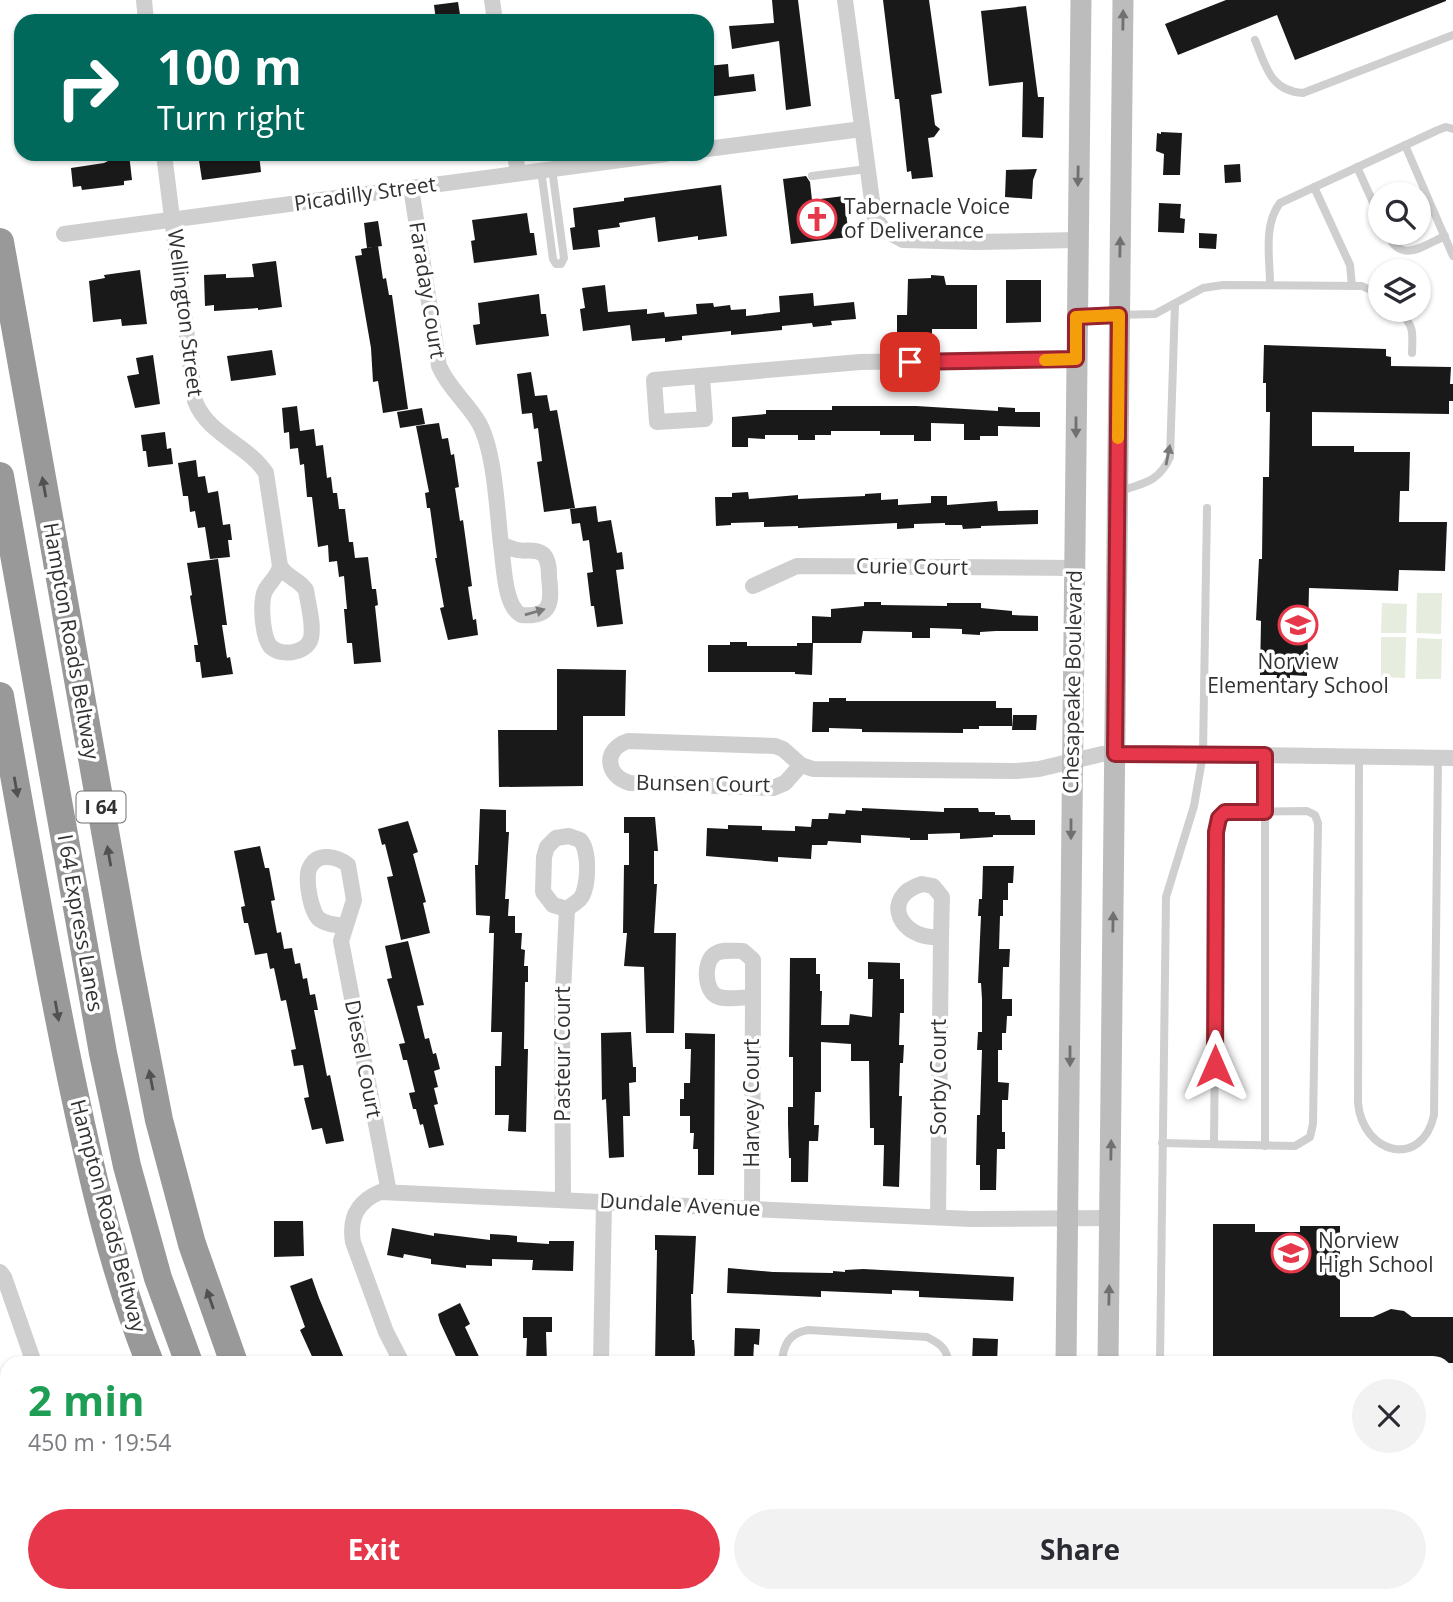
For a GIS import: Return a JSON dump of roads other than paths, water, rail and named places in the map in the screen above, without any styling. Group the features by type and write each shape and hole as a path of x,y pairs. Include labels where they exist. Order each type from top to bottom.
{"highway":[{"name":"Hampton Roads Beltway","path":"0,242 125,947 159,1120 192,1244 231,1356"},
{"name":"I 64 Express Lanes","path":"0,475 105,1065 127,1166 155,1266 187,1356"},
{"name":"Hampton Roads Beltway","path":"0,696 61,1030 84,1139 130,1311 147,1356"}],"main road":[{"name":"Chesapeake Boulevard","path":"1066,1356 1081,0"},
{"name":"Chesapeake Boulevard","path":"1108,1356 1123,0"}],"street":[{"path":"845,0 875,218 884,230 903,240 1077,240"},
{"path":"714,148 862,129"},
{"name":"Wellington Street","path":"165,161 195,401 207,422 258,462 266,474 280,566"},
{"path":"516,161 518,173"},
{"name":"Picadilly Street","path":"64,234 614,161"},
{"name":"Faraday Court","path":"411,188 439,366 446,382 470,408 488,445 501,544 510,605 514,612 521,615 544,612 550,606 552,598 548,561 538,551 518,551 501,544"},
{"path":"702,377 860,362 1076,359"},
{"path":"280,566 284,573 302,583 306,590 312,636 301,650 290,653 276,650 266,638 262,600 280,566"},
{"name":"Curie Court","path":"752,586 797,566 1076,568"},
{"name":"Bunsen Court","path":"801,765 785,783 773,788 760,788 630,783 621,781 612,772 609,759 613,750 628,740 775,746 783,749 801,765 813,769 1016,771 1115,754 1445,758"},
{"name":"Pasteur Court","path":"563,1199 562,1012 567,909"},
{"name":"Diesel Court","path":"346,926 341,941 389,1192"},
{"name":"Sorby Court","path":"938,1217 941,937"},
{"name":"Harvey Court","path":"752,1208 753,997"},
{"name":"Dundale Avenue","path":"398,1356 386,1332 351,1230 353,1217 359,1206 368,1197 380,1192 938,1217 1110,1218"},
{"path":"601,1356 604,1201"},
{"path":"0,1272 31,1356"}],"lane":[{"path":"1255,40 1275,82 1292,92 1303,93 1453,35"},
{"path":"1270,285 1269,225 1272,213 1280,203 1446,127 1453,129"},
{"path":"1405,145 1453,256"},
{"path":"1357,167 1368,191"},
{"path":"812,176 867,169"},
{"path":"546,170 564,258 561,264 556,264 553,259 546,170"},
{"path":"1314,187 1350,265 1352,286"},
{"path":"1431,242 1444,236"},
{"path":"1392,245 1400,250 1414,251 1426,245"},
{"path":"1076,317 1155,314 1203,288 1223,285 1362,286 1368,289"},
{"path":"1117,492 1158,477 1170,457 1175,304"},
{"path":"1409,322 1413,330 1412,353"},
{"path":"1160,1356 1166,898 1194,807 1203,754 1207,508"},
{"path":"1265,755 1265,1146"},
{"path":"1359,756 1359,1116 1366,1131 1376,1142 1393,1150 1409,1148 1423,1139 1431,1130 1434,1115 1445,758"},
{"path":"1162,1143 1295,1146 1310,1137 1313,1124 1318,823 1315,815 1307,811 1225,812 1219,818 1216,832 1214,1144"},
{"path":"783,1356 785,1343 792,1335 808,1330 927,1337 939,1342 946,1356"}],"place":[{"name":"Tabernacle Voice of Deliverance","path":"817,219"},
{"name":"Norview Elementary School","path":"1298,625"},
{"name":"Norview High School","path":"1291,1253"}]}
